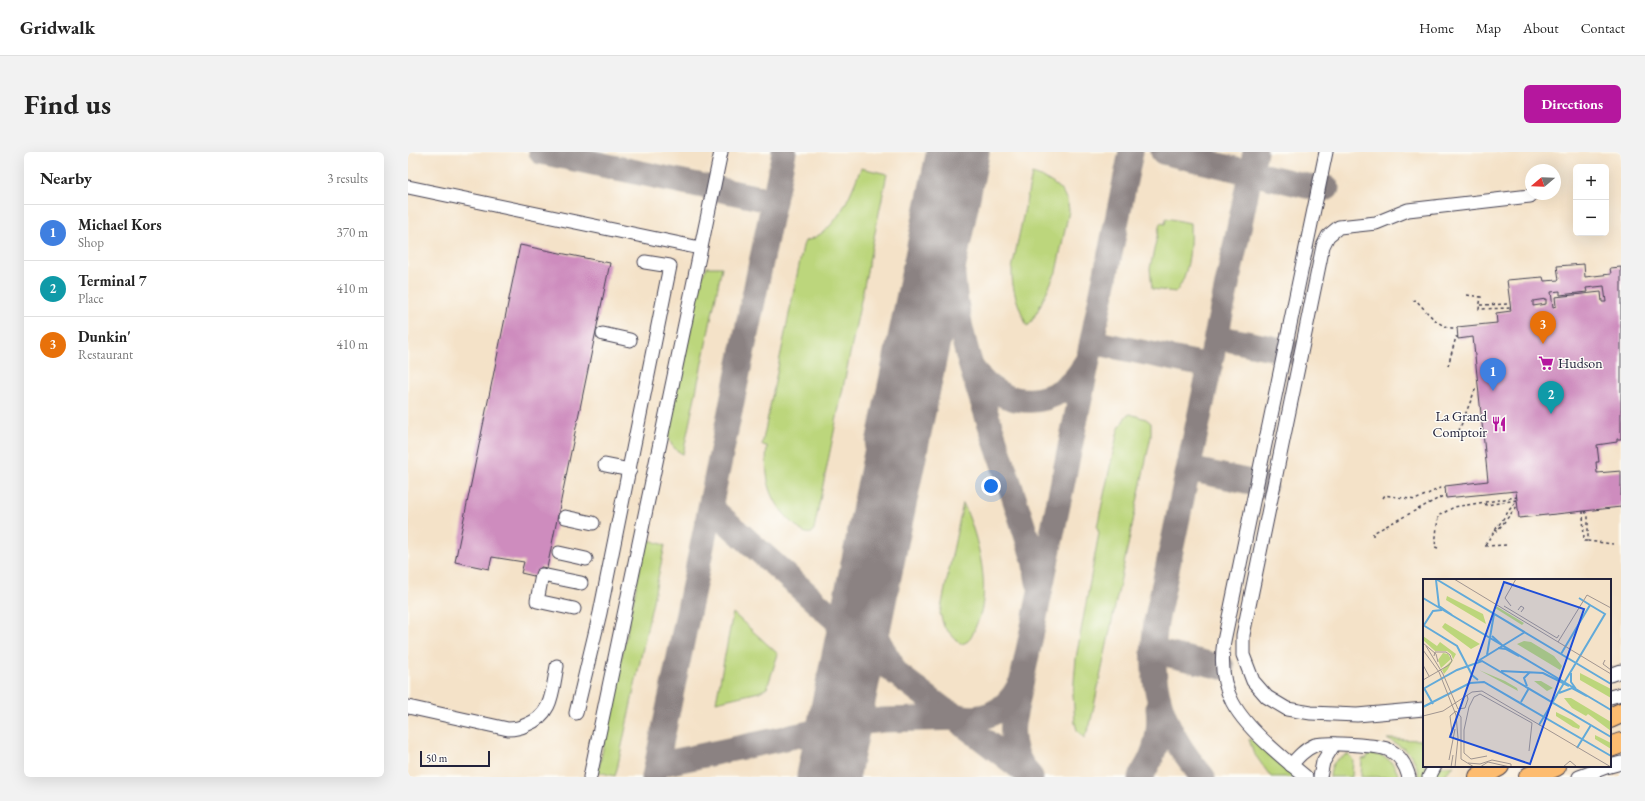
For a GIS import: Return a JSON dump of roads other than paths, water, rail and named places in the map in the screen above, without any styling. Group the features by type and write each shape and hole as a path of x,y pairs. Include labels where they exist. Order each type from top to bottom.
{"highway":[{"path":"1611,718 1621,713"},
{"path":"1611,719 1621,717"},
{"path":"1611,747 1621,743"},
{"path":"1611,756 1621,753"},
{"path":"1479,777 1497,767"},
{"path":"1529,777 1554,767"}],"street":[{"path":"590,777 721,152"},
{"path":"1306,777 1250,728 1235,709 1226,685 1222,657 1224,641 1326,152"},
{"path":"408,187 700,248"},
{"path":"1423,709 1364,715 1311,713 1292,710 1280,706 1262,692 1249,674 1243,655 1243,635 1322,253 1328,236 1336,229 1343,226 1376,223 1416,208 1525,197"},
{"path":"576,713 600,613 670,266 645,262"},
{"path":"603,334 630,340"},
{"path":"605,465 630,470"},
{"path":"565,517 593,523"},
{"path":"559,553 586,559"},
{"path":"574,609 537,600 542,575 581,583"},
{"path":"408,707 508,729 518,729 532,723 545,713 549,703 557,666"},
{"path":"1611,675 1621,671"},
{"path":"1611,697 1621,694"},
{"path":"1291,765 1309,748 1318,744 1373,747 1389,750 1402,761 1409,777"},
{"path":"1320,777 1323,762 1334,744"},
{"path":"1611,766 1621,763"},
{"path":"1430,777 1435,767"},
{"path":"1579,777 1606,767"}],"place":[{"name":"Dunkin'","path":"1543,344"},
{"name":"Hudson","path":"1546,363"},
{"name":"Michael Kors","path":"1493,391"},
{"name":"Terminal 7","path":"1551,414"},
{"name":"La Grand Comptoir","path":"1499,424"}]}
